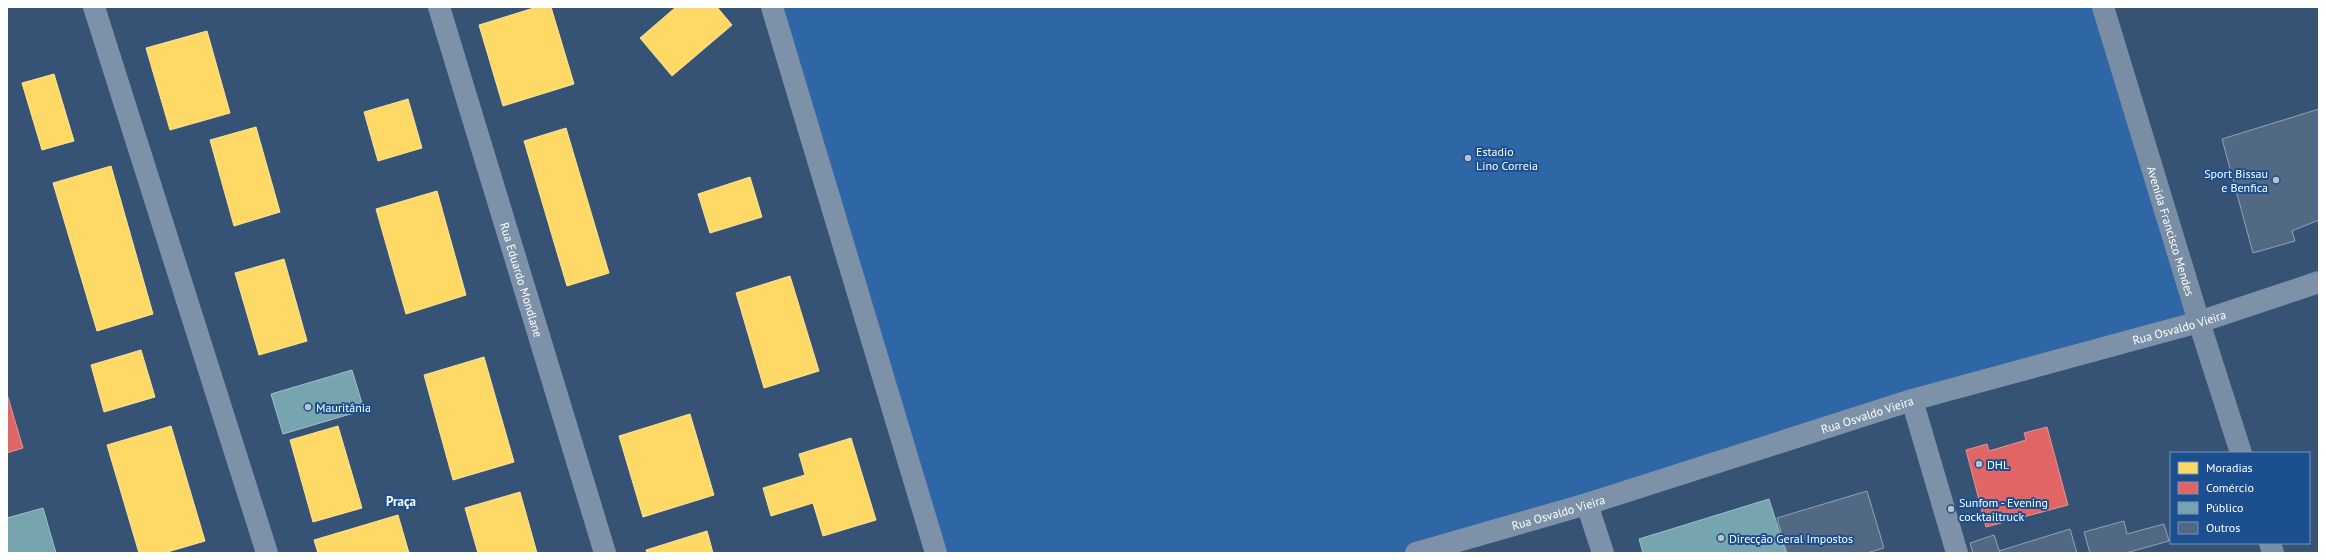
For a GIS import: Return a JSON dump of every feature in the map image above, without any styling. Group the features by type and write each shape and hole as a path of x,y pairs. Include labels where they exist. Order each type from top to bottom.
{"main road":[{"name":"Avenida Francisco Mendes","path":"2103,7 2199,322 2241,452"}],"street":[{"path":"94,7 267,553"},
{"name":"Rua Eduardo Mondlane","path":"439,7 605,553"},
{"path":"772,7 936,553"},
{"name":"Rua Osvaldo Vieira","path":"1416,553 1587,504 1912,400 2199,322 2319,282"},
{"path":"1912,400 1956,553"},
{"path":"1587,504 1603,553"}],"shaded area":[{"path":"774,7 2102,7 2199,322 1454,553 941,553"}],"building: Moradias":[{"path":"537,7 551,7 574,84 503,106 479,25"},
{"path":"676,7 717,7 732,25 672,76 640,38"},
{"path":"207,31 230,113 170,130 146,48"},
{"path":"54,74 74,141 42,150 22,83"},
{"path":"408,99 422,148 378,161 364,112"},
{"path":"256,127 280,212 234,226 210,140"},
{"path":"566,128 609,273 567,286 524,141"},
{"path":"111,166 153,314 97,331 53,183"},
{"path":"750,177 762,217 710,233 698,194"},
{"path":"437,191 466,295 406,314 376,209"},
{"path":"284,259 307,341 259,355 235,273"},
{"path":"790,276 819,371 764,388 736,293"},
{"path":"141,350 155,397 104,412 91,365"},
{"path":"484,357 514,462 453,480 424,375"},
{"path":"690,414 714,495 643,517 619,436"},
{"path":"171,426 205,541 164,553 139,553 107,445"},
{"path":"338,426 362,508 313,522 290,440"},
{"path":"851,438 876,520 823,536 813,503 771,516 763,488 805,475 799,454"},
{"path":"520,492 537,553 478,553 465,508"},
{"path":"398,515 409,553 318,553 314,540"},
{"path":"707,531 713,553 647,553 646,550"}],"building: Comércio":[{"path":"7,394 23,448 7,453"},
{"path":"2047,427 2068,505 1986,527 1966,450 1987,444 1989,451 2026,440 2024,433"}],"building: Público":[{"path":"352,370 364,410 283,434 271,394"},
{"path":"1769,499 1786,553 1643,553 1639,539"},
{"path":"43,508 56,553 7,553 7,518"}],"building: Outros":[{"name":"Sport Bissau e Benfica","path":"2319,109 2319,220 2292,231 2295,241 2253,253 2222,139"},
{"path":"1867,491 1884,548 1867,553 1787,553 1777,518"},
{"path":"2124,521 2127,534 2164,524 2169,541 2126,553 2090,553 2084,532"},
{"path":"2070,529 2077,553 2000,553 1999,551"},
{"path":"1994,535 2000,553 1973,553 1970,543"}],"place":[{"name":"Estadio Lino Correia","path":"1468,158"},
{"name":"Sport Bissau e Benfica","path":"2276,180"},
{"name":"Mauritânia","path":"308,407"},
{"name":"DHL","path":"1979,464"},
{"name":"Sunfom - Evening cocktailtruck","path":"1951,509"},
{"name":"Direcção Geral Impostos","path":"1721,538"}],"district":[{"name":"Praça","path":"401,501"}]}
